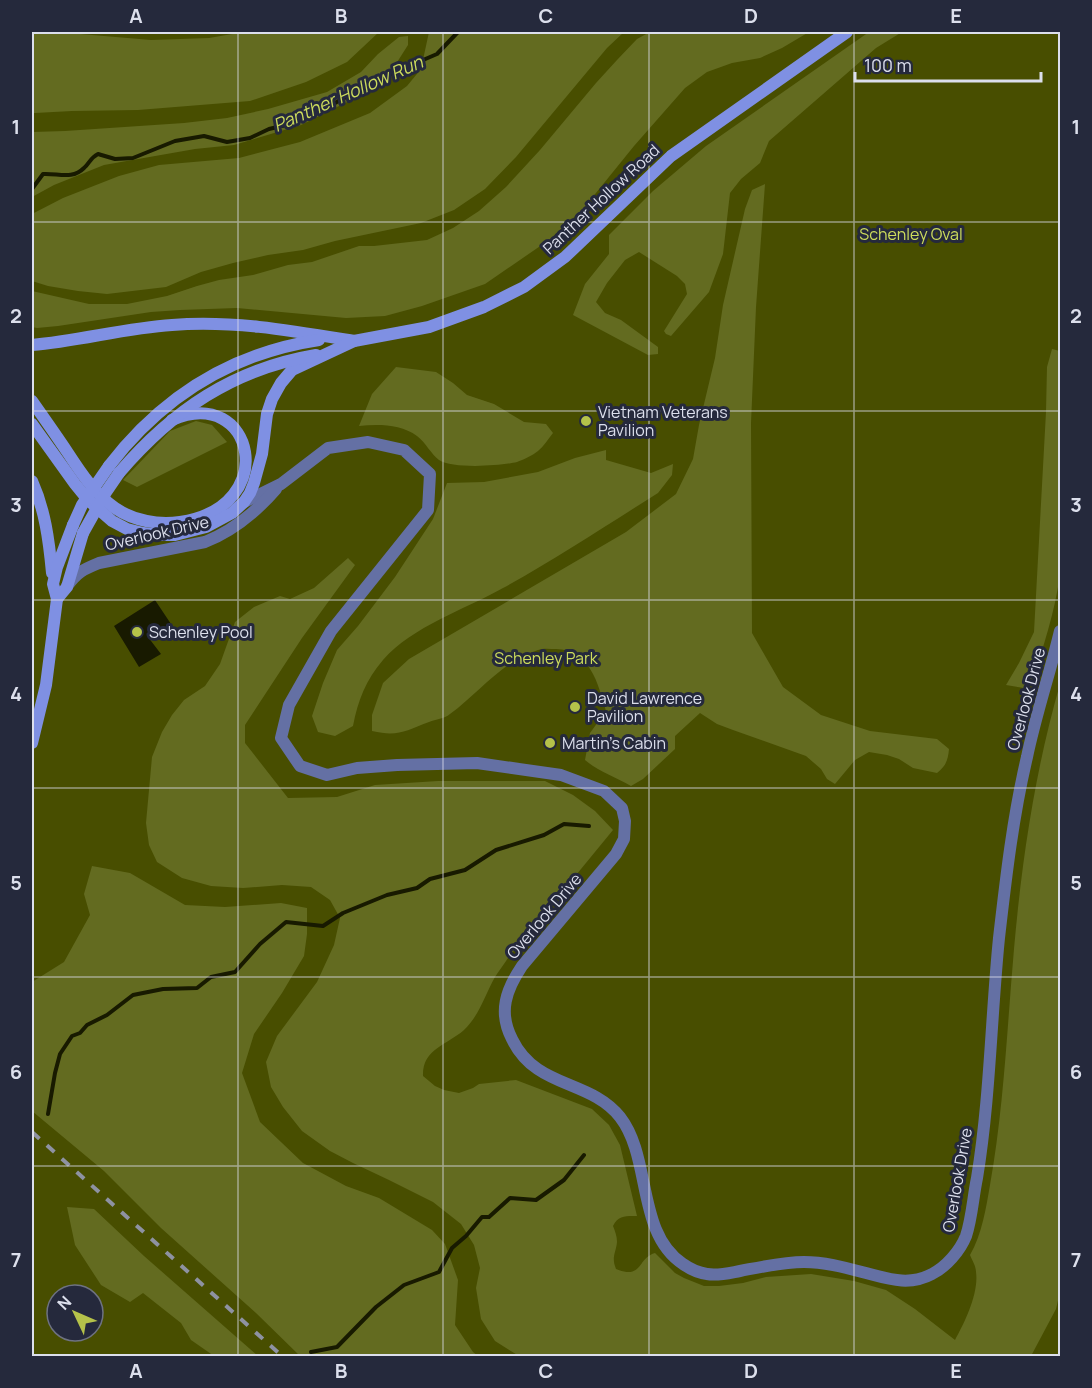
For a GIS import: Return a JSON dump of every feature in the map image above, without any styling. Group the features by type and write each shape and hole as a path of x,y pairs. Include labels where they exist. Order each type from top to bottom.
{"main road":[{"name":"Panther Hollow Road","path":"244,502 254,483 262,454 267,414 272,399 292,370 354,341 429,327 484,307 524,287 565,257 671,156 847,32"},
{"name":"Panther Hollow Road","path":"32,345 160,326 212,323 243,325 354,341"},
{"path":"57,599 67,587 84,533 123,447 159,412 182,394 236,363 298,343 332,338"},
{"path":"53,584 57,567 82,505 114,469 138,451 171,420 196,402 237,379 293,359 329,353"},
{"path":"32,401 94,490 114,508 138,519 157,523 185,521 221,506 240,485 246,465 245,449 240,436 219,418 193,413 171,420"},
{"path":"32,424 88,500 112,521 128,529 160,535 189,532 219,521 244,502"},
{"path":"32,481 46,520 53,584 57,599 46,685 32,743"}],"street":[{"name":"Overlook Drive","path":"67,587 77,573 99,563 205,542 220,536 246,518 281,484 328,448 368,442 404,450 430,474 428,510 331,631 289,705 281,738 300,766 327,775 357,768 477,763 561,775 604,791 622,808 625,821 624,839 616,854 530,956 512,981 507,994 505,1019 512,1040 523,1058 530,1064 551,1078 608,1104 622,1119 632,1136 652,1222 661,1239 682,1263 706,1274 720,1275 804,1262 828,1264 891,1280 909,1281 935,1272 951,1258 966,1238 985,1116 999,941 1010,846 1027,758 1060,631"},
{"name":"Overlook Drive","path":"244,502 281,484"}],"green space":[{"name":"Schenley Park","path":"32,32 1060,32 1060,1356 32,1356"},
{"path":"32,32 151,40 209,38 244,32 379,32 347,62 306,82 250,101 138,110 32,113"},
{"path":"429,32 624,32 607,48 516,157 485,189 454,210 421,223 303,250 233,263 201,272 166,287 107,294 48,286 32,281 32,214 63,198 119,176 159,165 239,158 300,142 370,113 407,86 421,69"},
{"path":"650,32 809,32 760,58 732,63 707,72 685,88 583,209 549,240 485,284 385,316 346,318 237,308 151,312 58,326 32,327 32,291 89,304 127,304 167,296 219,280 312,262 359,246 427,240 453,228 479,211 506,187 617,60 637,39"},
{"path":"869,32 902,32 876,48 769,141 760,163 741,179 730,193 723,254 709,292 671,336 664,331 687,294 685,284 677,276 639,252 625,260 607,283 596,302 605,313 621,320 658,347 658,354 648,355 573,315 585,284 609,254 609,235 653,191 706,146"},
{"path":"408,36 408,45 394,67 376,85 301,125 234,145 195,149 104,165 54,185 32,197 32,132 184,123 227,118 268,109 327,92 361,72 399,37"},
{"path":"765,184 751,423 752,633 783,687 821,715 870,731 937,739 949,749 944,765 937,773 913,768 887,755 869,752 855,760 835,784 827,779 821,769 806,756 717,724 700,713 675,736 675,749 643,779 631,786 585,760 590,733 606,711 596,679 585,662 577,655 556,649 540,649 513,662 445,717 401,732 372,731 372,715 383,683 409,659 626,532 676,494 693,459 715,358 723,305 745,209 752,190"},
{"path":"1052,349 1060,351 1060,574 1052,616 1040,657 1031,684 1024,688 1006,685 1034,632 1047,367"},
{"path":"396,367 436,372 467,395 494,404 524,422 546,424 553,433 538,451 519,461 500,465 465,466 439,460 420,439 404,429 381,425 359,426 372,394"},
{"path":"196,421 212,425 227,442 137,487 123,480 170,431"},
{"path":"606,450 606,460 651,473 673,464 672,475 658,493 562,554 503,588 424,628 395,648 383,660 367,683 353,726 335,736 318,732 312,716 337,650 395,577 433,519 447,483 484,482 538,472 575,458"},
{"path":"348,558 355,565 302,638 245,725 245,743 288,798 337,797 375,785 438,781 545,781 573,795 595,811 613,830 508,958 469,1024 431,1054 424,1067 423,1076 435,1086 459,1093 479,1084 516,1080 592,1109 609,1125 620,1145 637,1216 620,1218 613,1226 617,1240 614,1258 616,1269 631,1272 655,1253 675,1273 704,1286 743,1283 766,1277 811,1274 854,1281 886,1290 955,1340 967,1316 975,1289 976,1270 970,1255 983,1221 995,1156 1025,849 1043,749 1060,684 1060,1292 1056,1309 1031,1356 519,1356 495,1341 481,1319 476,1288 480,1268 474,1245 461,1224 433,1202 330,1151 302,1131 271,1087 266,1062 277,1036 317,982 334,945 340,918 330,900 311,887 211,886 182,878 157,862 149,845 146,823 152,757 162,732 184,700 205,686 220,664 235,622 254,607 280,596 290,599 314,588"},
{"path":"92,866 130,873 185,905 225,907 281,903 307,908 304,956 254,1034 242,1073 260,1122 303,1163 346,1186 379,1198 432,1230 445,1244 458,1280 455,1325 478,1356 300,1356 256,1313 161,1228 104,1171 32,1111 32,982 64,962 90,915 84,894"},
{"path":"67,1207 94,1209 258,1356 214,1356 191,1340 181,1323 143,1293 130,1302 105,1287 105,1283 100,1283 75,1245"}],"shaded area":[{"name":"Schenley Pool","path":"155,600 171,624 148,637 161,654 139,667 114,626"}],"waterway":[{"name":"Panther Hollow Run","path":"32,189 43,174 75,174 98,154 115,159 133,158 175,141 204,136 227,142 250,138 269,129 290,124 324,109 379,79 437,54 458,32"},
{"path":"48,1114 60,1054 72,1036 107,1015 133,995 163,989 197,988 211,977 235,972 260,944 286,922 323,926 343,913 387,895 417,888 430,879 465,870 496,850 544,835 564,824 589,826"},
{"path":"311,1352 337,1347 376,1307 404,1285 439,1272 452,1248 482,1217 489,1217 510,1198 536,1200 564,1180 584,1155"}],"railway":[{"path":"32,1132 282,1356"}],"place":[{"name":"Vietnam Veterans Pavilion","path":"586,421"},
{"name":"Schenley Pool","path":"137,632"},
{"name":"David Lawrence Pavilion","path":"575,707"},
{"name":"Martin's Cabin","path":"550,743"}],"park label":[{"name":"Schenley Oval","path":"911,234"}]}
